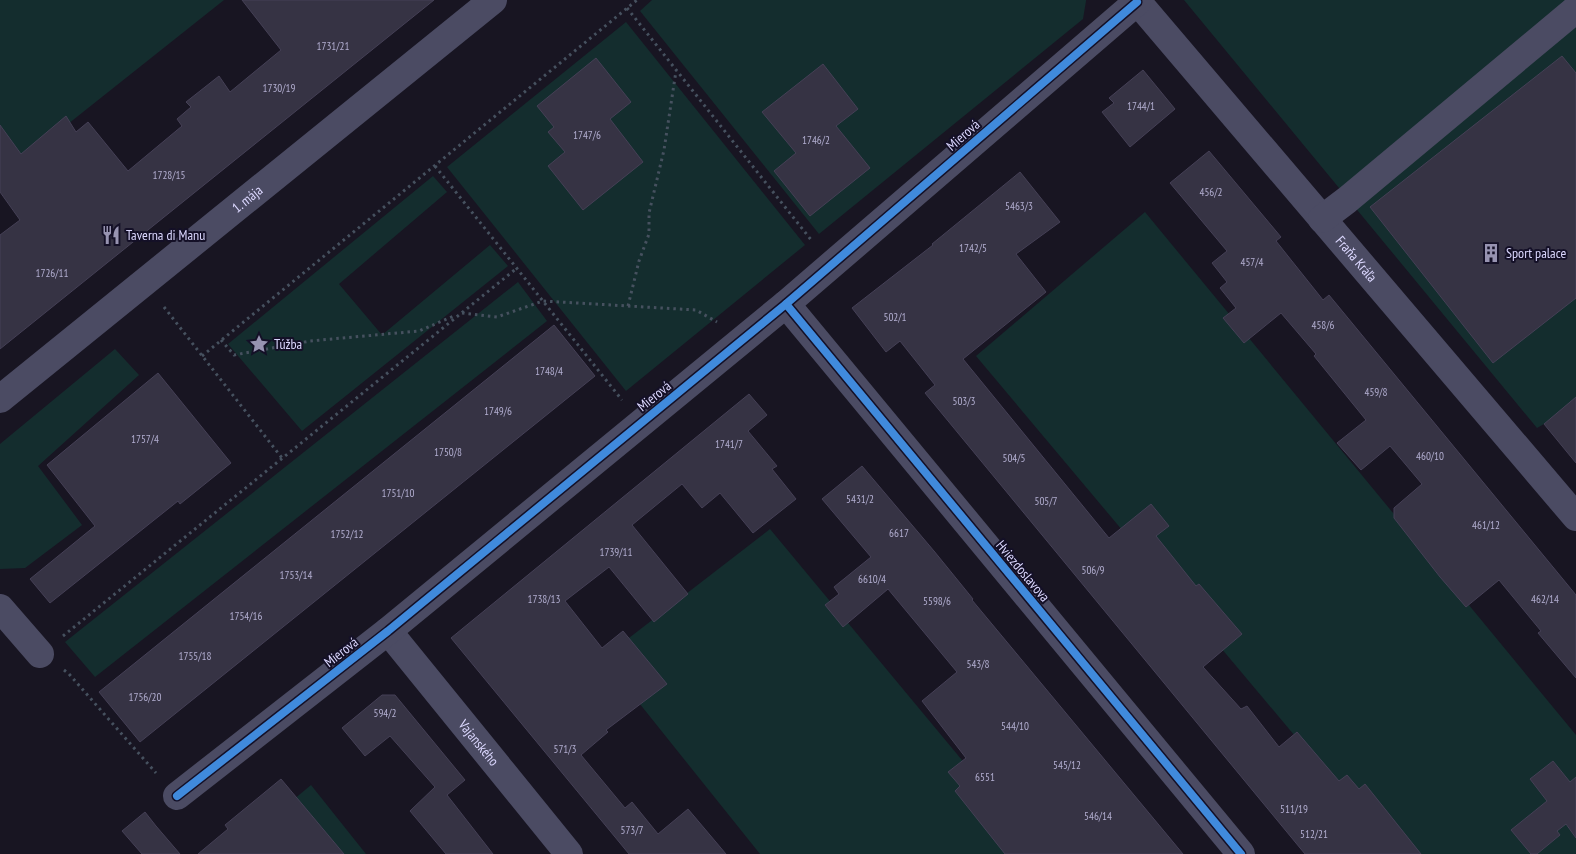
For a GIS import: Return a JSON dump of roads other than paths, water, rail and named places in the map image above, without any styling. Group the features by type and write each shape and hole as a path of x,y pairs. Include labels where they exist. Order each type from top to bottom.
{"street":[{"name":"1. mája","path":"0,399 493,0"},
{"name":"Fraňa Kráľa","path":"1136,1 1576,517"},
{"name":"Mierová","path":"177,796 388,631 786,304 1136,1"},
{"path":"1322,219 1576,10"},
{"name":"Hviezdoslavova","path":"786,304 1241,854"},
{"path":"0,608 40,654"},
{"name":"Vajanského","path":"388,631 568,854"}],"place":[{"name":"Taverna di Manu","path":"111,235"},
{"name":"Sport palace","path":"1491,253"},
{"name":"Túžba","path":"259,344"}]}
